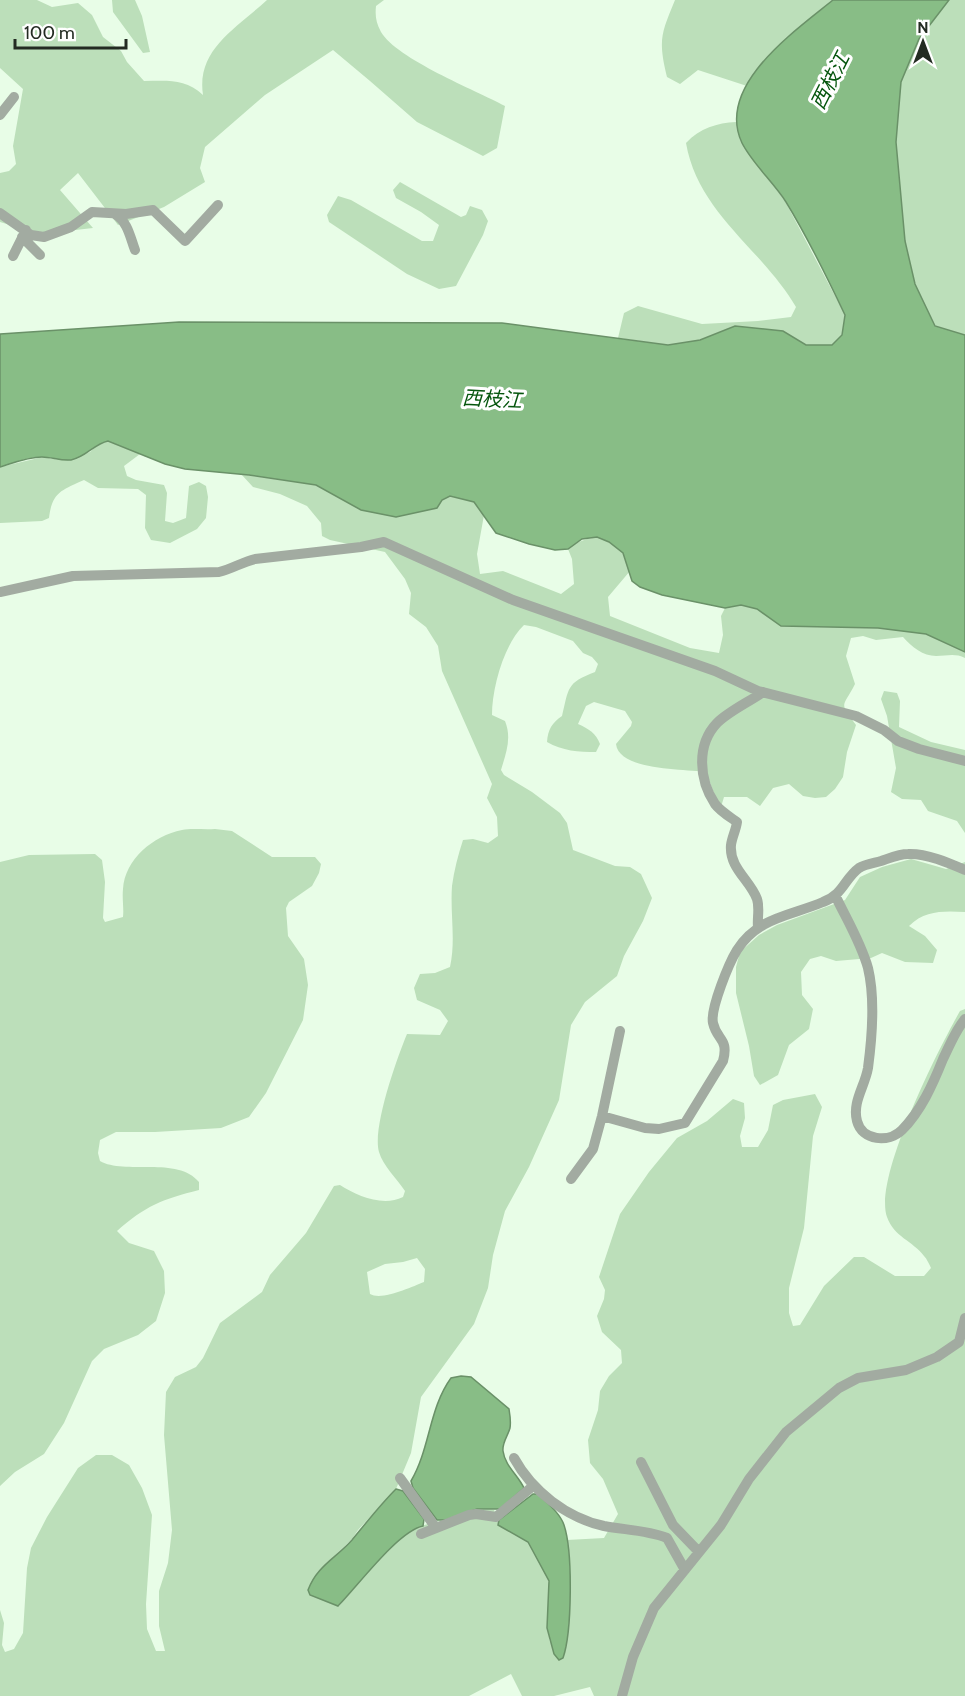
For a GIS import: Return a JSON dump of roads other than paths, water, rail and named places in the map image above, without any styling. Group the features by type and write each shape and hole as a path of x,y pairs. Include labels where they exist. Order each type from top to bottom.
{"street":[{"path":"0,115 14,97"},
{"path":"24,234 44,237 71,227 92,212 115,214 153,210 185,241 218,205"},
{"path":"0,213 24,234 40,255"},
{"path":"115,214 126,224 135,250"},
{"path":"13,256 24,234"},
{"path":"0,592 74,576 219,572 255,559 361,547 384,542 513,600 714,671 737,683 763,692 856,716 884,730 898,741 965,761"},
{"path":"758,927 759,904 738,871 733,856 731,845 736,822 716,805 704,779 701,762 706,736 718,722 763,692"},
{"path":"602,1116 645,1128 659,1129 685,1123 723,1061 725,1043 714,1025 712,1011 737,950 766,921 836,897 860,867 904,854 913,854 965,870"},
{"path":"836,897 864,957 872,992 868,1071 856,1105 857,1123 863,1133 874,1138 890,1138 900,1132 909,1122 931,1087 954,1034 965,1019"},
{"path":"570,1179 593,1149 620,1030"},
{"path":"622,1696 633,1657 654,1608 721,1525 749,1479 786,1432 839,1388 858,1378 906,1370 937,1357 962,1340 965,1318"},
{"path":"514,1458 522,1474 533,1486 570,1513 589,1522 667,1538 686,1570"},
{"path":"641,1462 673,1525 699,1552"},
{"path":"400,1478 436,1528"},
{"path":"421,1534 469,1515 496,1517 533,1486"}],"water":[{"name":"西枝江","path":"833,0 949,0 919,39 901,82 896,142 905,241 915,284 935,326 965,335 965,652 926,634 878,628 781,626 757,609 741,605 725,608 662,595 640,587 632,581 623,553 609,542 597,537 582,539 568,549 555,550 529,544 496,533 474,502 450,496 442,500 437,508 396,517 361,510 316,485 249,475 185,469 165,464 108,441 71,460 37,457 0,467 0,334 179,322 502,323 668,345 700,340 735,326 783,331 806,345 832,345 842,335 845,315 810,244 786,202 742,143 737,122 739,101 749,81 763,62 799,27"},
{"path":"471,1377 509,1409 510,1428 503,1451 506,1461 524,1488 500,1509 477,1509 446,1520 437,1520 413,1488 411,1481 422,1456 438,1402 451,1378"},
{"path":"396,1489 403,1491 424,1519 423,1526 413,1530 390,1549 338,1606 310,1595 308,1590 316,1575 352,1540"},
{"path":"533,1494 538,1494 556,1512 564,1525 567,1537 570,1612 566,1646 563,1658 559,1660 554,1654 547,1628 549,1581 528,1542 498,1525 499,1520"}]}
